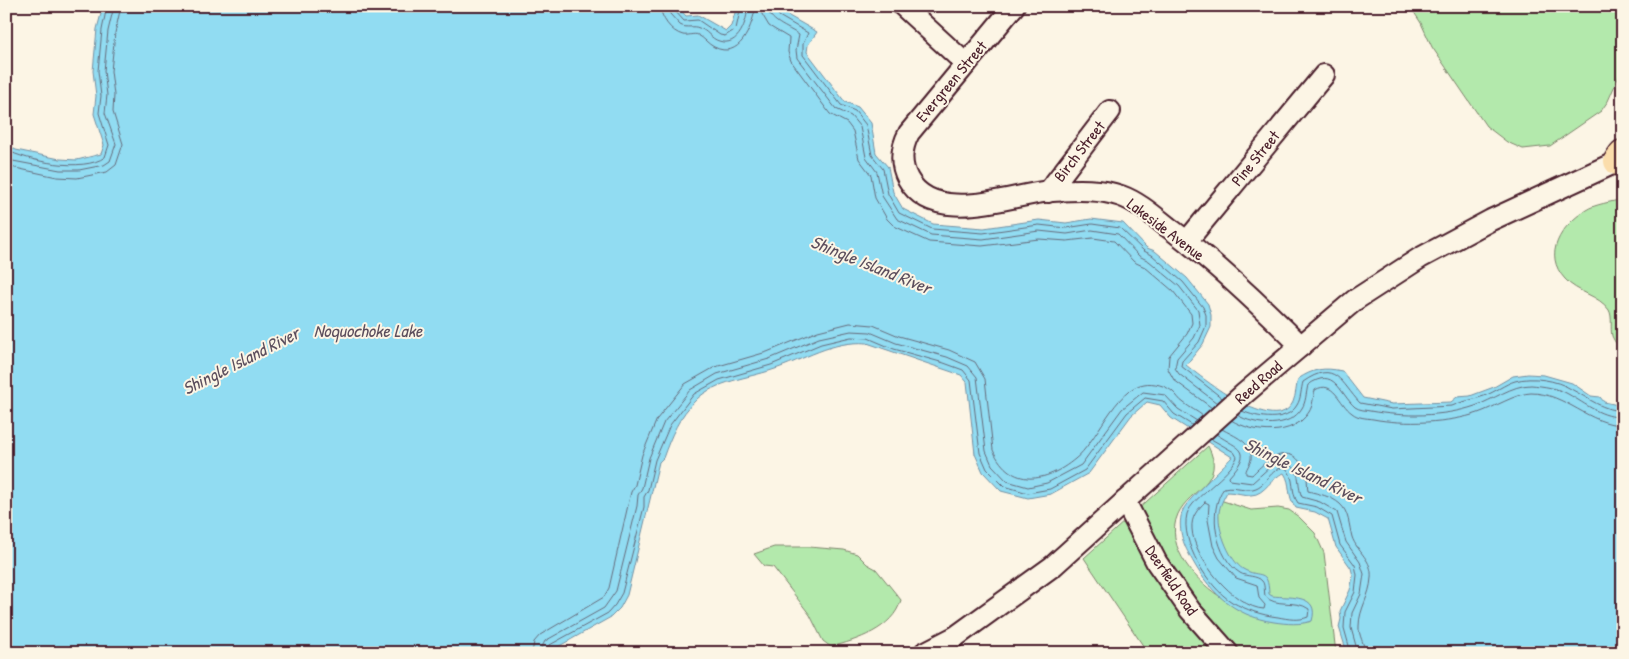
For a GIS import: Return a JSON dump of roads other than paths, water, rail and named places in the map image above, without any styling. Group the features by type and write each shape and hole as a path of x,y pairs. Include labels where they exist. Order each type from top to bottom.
{"street":[{"path":"903,6 966,64"},
{"name":"Evergreen Street","path":"902,161 902,152 908,133 1014,6"},
{"name":"Pine Street","path":"1187,241 1324,75"},
{"name":"Birch Street","path":"1048,192 1110,111"},
{"name":"Reed Road","path":"924,653 955,637 1053,566 1244,394 1355,300 1420,258 1491,220 1621,158"},
{"name":"Lakeside Avenue","path":"902,161 912,186 927,198 939,202 972,205 1048,192 1094,190 1122,196 1150,213 1187,241 1301,346"},
{"name":"Deerfield Road","path":"1125,502 1157,563 1190,610 1228,653"}],"water":[{"name":"Noquochoke Lake","path":"103,6 677,6 686,16 698,15 726,31 731,26 737,6 777,6 782,12 817,32 808,45 807,52 845,102 858,107 871,123 876,153 888,167 893,192 903,209 933,224 984,228 1039,220 1066,223 1091,219 1123,223 1147,248 1155,251 1187,278 1208,304 1211,315 1211,327 1203,344 1186,365 1222,392 1239,402 1256,410 1271,413 1284,411 1293,402 1298,379 1314,371 1330,369 1342,371 1363,398 1392,404 1451,402 1457,397 1470,396 1494,387 1513,376 1528,374 1544,375 1572,383 1591,396 1600,397 1604,402 1623,406 1623,653 1347,653 1339,627 1340,611 1350,590 1353,576 1351,568 1336,547 1328,519 1315,512 1296,508 1291,499 1288,482 1284,473 1256,494 1248,495 1227,492 1220,507 1219,524 1226,546 1238,565 1249,572 1265,577 1269,594 1272,596 1302,599 1308,602 1312,606 1312,621 1298,624 1274,622 1246,614 1223,599 1204,579 1186,549 1180,527 1181,515 1186,505 1232,457 1171,418 1160,405 1147,402 1131,416 1089,473 1051,494 1028,498 1001,491 983,472 975,454 967,382 961,375 867,343 854,343 830,348 784,366 723,384 713,388 697,399 680,419 663,458 659,462 627,595 620,608 611,617 547,653 6,653 6,144 16,150 60,159 77,160 101,154 104,145 94,114 96,96 93,71 97,29"}],"water label":[{"name":"Shingle Island River","path":"871,265"},
{"name":"Shingle Island River","path":"241,361"},
{"name":"Shingle Island River","path":"1303,471"}]}
